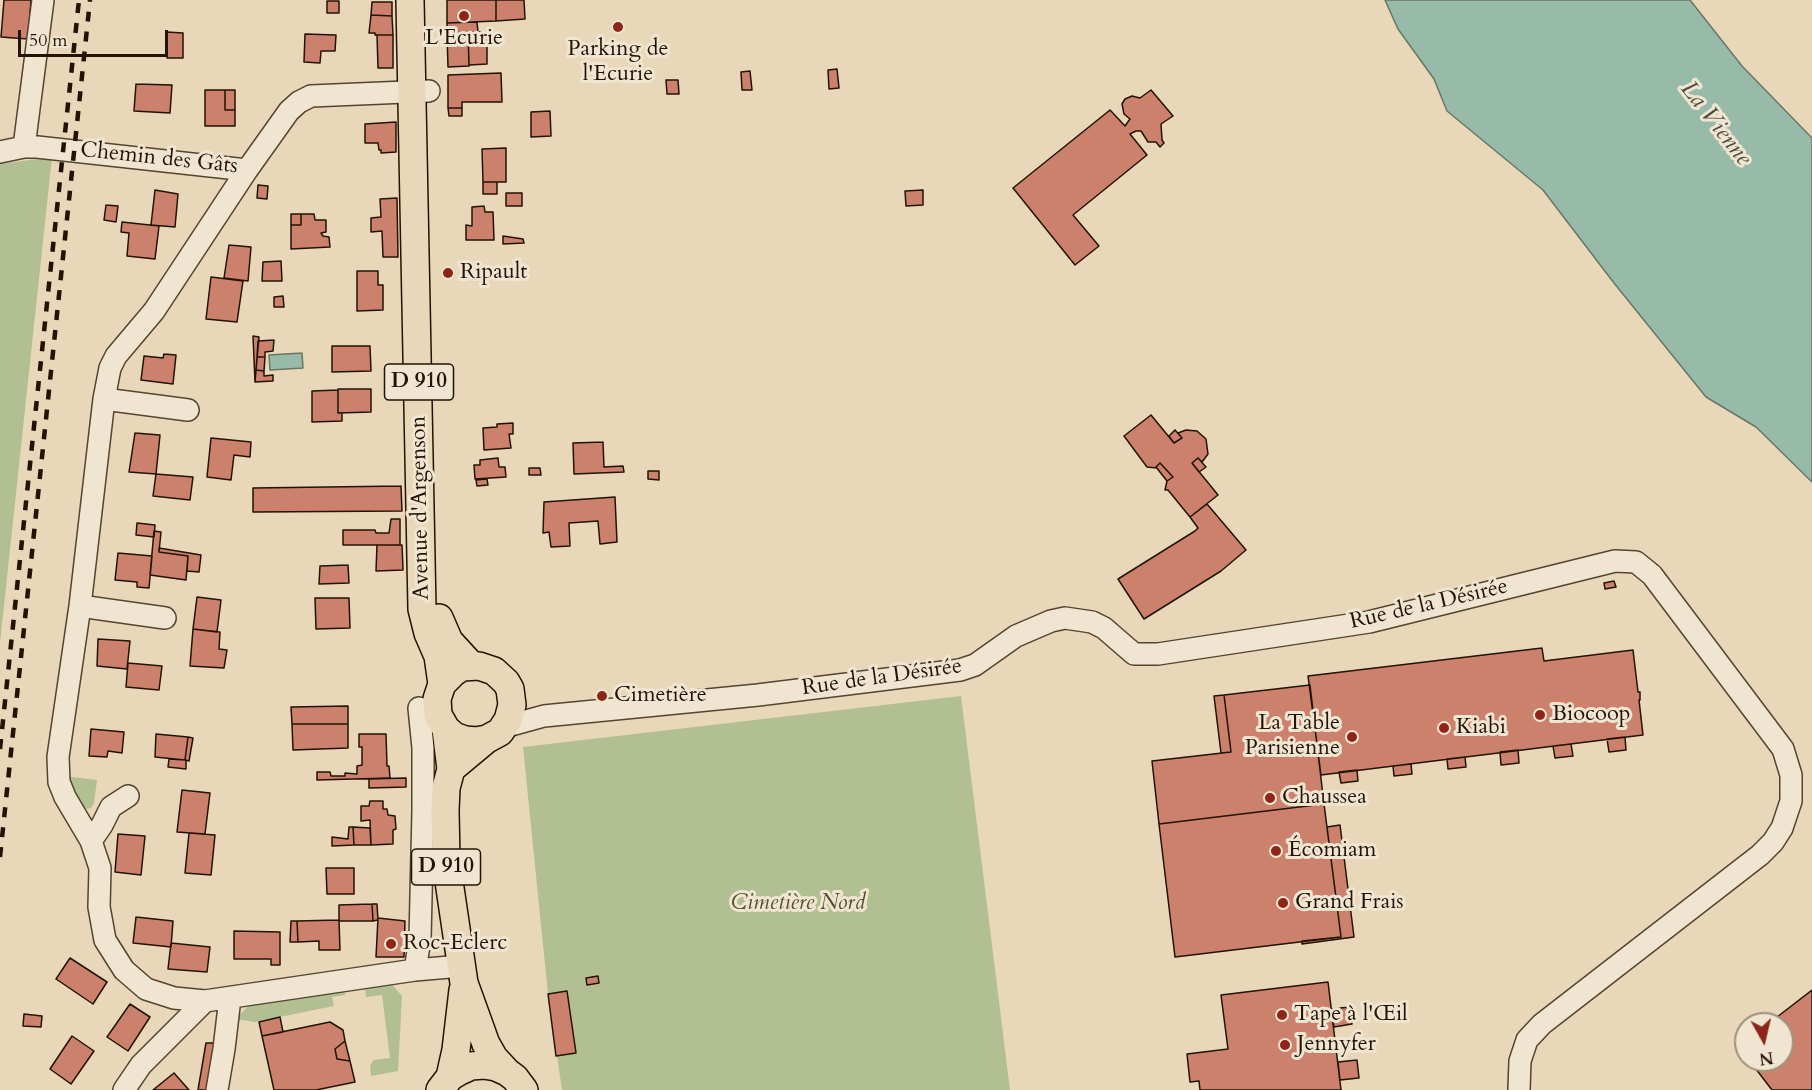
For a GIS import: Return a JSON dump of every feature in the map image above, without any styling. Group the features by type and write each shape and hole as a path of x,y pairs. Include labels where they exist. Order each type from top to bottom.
{"main road":[{"name":"D 910","path":"410,0 420,84"},
{"name":"D 910","path":"420,84 427,0"},
{"name":"Avenue d'Argenson","path":"420,84 437,608 439,622 445,635 471,665"},
{"name":"Avenue d'Argenson","path":"420,84 422,609 428,633 438,656 442,684"},
{"path":"451,768 496,733 508,720 512,705 510,689 494,671 471,665 453,672 438,691 436,707 441,722 454,736 465,740 476,741 496,733"},
{"name":"D 910","path":"446,729 451,768 446,788 445,850 450,898 463,974 486,1044 494,1058 515,1081"},
{"name":"D 910","path":"445,1084 456,1050 463,974"},
{"path":"445,1084 471,1066 496,1067 515,1081"}],"street":[{"path":"24,147 43,0"},
{"name":"Chemin des Gâts","path":"0,152 24,147 50,148 248,170 289,111 310,96 420,84"},
{"path":"248,170 154,311 116,356 110,368 104,399 58,771 59,782 65,798 91,841 100,868 99,907 105,940 123,970 146,988 174,998 205,1001 415,970 463,974"},
{"path":"104,399 188,410"},
{"name":"Rue de la Désirée","path":"496,733 544,716 758,695 960,670 975,664 1016,636 1051,621 1065,618 1092,622 1104,628 1134,654 1158,654 1369,622 1615,561 1636,562 1652,575 1783,749 1791,782 1789,812 1773,842 1760,855 1542,1024 1527,1040 1520,1061 1519,1090"},
{"path":"80,606 165,618"},
{"path":"510,689 544,716"},
{"path":"415,970 420,939 423,811 423,748 419,708"},
{"path":"91,841 111,807 128,796"},
{"path":"217,1090 230,998"},
{"path":"124,1090 141,1065 205,1001"}],"green space":[{"path":"52,157 0,643 0,164"},
{"name":"Cimetière Nord","path":"961,696 1010,1090 562,1090 548,994 523,747"},
{"path":"64,776 97,780 94,803 91,808 86,809 82,806"},
{"path":"389,981 402,996 398,1071 371,1076 370,1065 374,1060 390,1058 382,995 366,997 365,987"},
{"path":"344,989 345,995 332,997 334,1006 255,1022 236,1019 250,1004"}],"water":[{"name":"La Vienne","path":"1385,0 1690,0 1742,66 1812,138 1812,482 1756,427 1706,397 1543,190 1447,111 1434,79 1398,29"},
{"path":"302,353 303,368 270,370 269,355"}],"building":[{"path":"4,0 31,0 28,39 1,37"},
{"path":"447,0 496,0 496,21 447,23"},
{"path":"496,0 524,0 525,19 496,21"},
{"path":"327,1 339,1 339,13 327,13"},
{"path":"372,2 392,2 392,16 371,15"},
{"path":"371,15 392,16 393,35 369,33"},
{"path":"477,22 478,32 447,33 447,23"},
{"path":"167,32 183,33 183,58 167,58"},
{"path":"468,32 469,66 448,67 447,33"},
{"path":"468,32 487,32 487,64 469,65"},
{"path":"305,34 336,35 335,51 321,51 320,63 304,62"},
{"path":"377,35 393,35 393,68 378,68"},
{"path":"837,69 839,88 829,89 828,70"},
{"path":"750,71 752,90 742,90 741,72"},
{"path":"501,73 502,102 462,102 462,108 448,108 448,75"},
{"path":"666,80 678,80 679,94 667,94"},
{"path":"136,84 172,85 170,113 134,111"},
{"path":"205,90 225,90 225,110 235,110 235,126 205,126"},
{"path":"225,90 235,90 235,110 225,110"},
{"path":"1151,90 1173,116 1161,124 1164,143 1160,147 1156,142 1148,142 1141,131 1130,134 1147,155 1073,215 1099,246 1075,265 1013,188 1110,110 1125,126 1130,119 1124,114 1122,104 1125,99 1132,96 1140,98"},
{"path":"448,108 462,108 462,116 449,116"},
{"path":"550,111 551,136 531,137 531,112"},
{"path":"396,122 396,152 381,153 378,143 365,143 365,124"},
{"path":"506,148 506,182 483,182 482,149"},
{"path":"483,182 497,182 497,194 483,194"},
{"path":"258,185 268,186 267,199 257,198"},
{"path":"155,190 178,194 175,227 151,225"},
{"path":"923,190 923,205 906,206 905,191"},
{"path":"506,193 522,193 522,206 506,206"},
{"path":"397,198 398,257 383,257 382,231 371,232 371,218 381,217 380,199"},
{"path":"106,205 118,206 116,222 104,220"},
{"path":"484,206 485,212 493,212 494,240 466,240 466,225 472,226 472,207"},
{"path":"291,214 301,214 301,225 291,225"},
{"path":"301,214 314,214 315,220 326,220 326,232 321,233 329,237 330,247 291,249 291,225 301,225"},
{"path":"122,222 159,226 155,259 127,256 129,233 121,232"},
{"path":"503,236 523,239 524,243 503,244"},
{"path":"229,245 251,247 248,281 224,278"},
{"path":"281,261 282,281 262,281 263,262"},
{"path":"357,271 378,271 378,285 383,285 383,310 357,311"},
{"path":"211,277 243,281 237,322 206,319"},
{"path":"283,296 284,307 274,307 274,297"},
{"path":"253,336 259,337 255,382"},
{"path":"274,340 273,351 265,352 265,357 257,357 258,341"},
{"path":"332,346 370,346 371,371 332,372"},
{"path":"164,354 176,355 173,384 141,380 144,356 163,358"},
{"path":"257,357 265,357 264,371 256,370"},
{"path":"256,370 264,371 264,376 273,375 273,381 255,382"},
{"path":"338,389 371,389 371,412 338,413"},
{"path":"338,390 338,413 342,413 342,421 312,422 312,391"},
{"path":"1151,415 1174,443 1182,438 1178,433 1186,430 1197,431 1206,439 1208,454 1202,462 1198,458 1192,463 1218,495 1190,517 1168,490 1165,490 1167,481 1173,477 1160,463 1157,468 1147,467 1124,436"},
{"path":"513,423 513,434 509,434 511,448 484,450 483,428"},
{"path":"1175,430 1182,438 1174,443 1169,436"},
{"path":"135,433 160,435 156,474 129,472"},
{"path":"211,438 251,442 250,457 234,455 231,480 207,477"},
{"path":"603,442 604,467 623,466 624,472 574,474 573,443"},
{"path":"498,458 499,467 505,467 506,477 475,479 474,465 480,465 480,460"},
{"path":"1198,458 1206,467 1199,472 1192,463"},
{"path":"1160,463 1173,477 1167,481 1156,467"},
{"path":"529,468 540,468 541,475 529,475"},
{"path":"648,471 659,471 659,480 648,479"},
{"path":"156,474 193,477 190,500 153,496"},
{"path":"487,479 488,485 477,486 476,480"},
{"path":"401,486 402,511 253,512 253,488"},
{"path":"615,497 617,542 600,544 598,521 569,523 570,546 551,547 549,532 543,533 544,502"},
{"path":"1207,504 1246,550 1221,571 1144,619 1118,579 1195,531 1198,528 1190,517"},
{"path":"391,519 400,519 400,545 343,545 343,530 375,530 376,533 389,533"},
{"path":"137,523 155,525 154,537 136,535"},
{"path":"154,531 161,532 159,552 188,556 186,580 150,575"},
{"path":"377,545 402,545 403,570 376,571"},
{"path":"159,548 201,555 199,572 187,571 188,556 159,552"},
{"path":"118,553 152,556 149,588 137,587 137,582 115,580"},
{"path":"348,565 349,583 319,584 320,566"},
{"path":"1614,581 1616,587 1605,589 1604,583"},
{"path":"197,597 221,600 217,632 193,629"},
{"path":"315,598 349,598 350,628 316,629"},
{"path":"193,629 220,632 219,649 227,650 224,668 190,666"},
{"path":"98,639 130,641 127,669 97,666"},
{"path":"1542,648 1544,661 1633,650 1638,692 1640,692 1643,735 1321,775 1308,676"},
{"path":"128,663 162,666 159,690 126,687"},
{"path":"1310,685 1324,804 1159,824 1152,761 1231,752 1224,695"},
{"path":"1224,695 1231,752 1221,753 1214,696"},
{"path":"348,706 348,724 292,724 291,707"},
{"path":"292,724 348,724 348,748 293,750"},
{"path":"91,729 124,732 122,753 108,751 107,757 89,756"},
{"path":"156,734 188,737 185,760 155,757"},
{"path":"359,734 386,734 387,766 389,766 390,778 317,780 317,772 330,772 331,776 345,776 345,773 357,774 357,766 362,765"},
{"path":"188,737 193,738 189,761 185,760"},
{"path":"1625,737 1626,750 1609,752 1607,739"},
{"path":"1571,744 1573,756 1555,758 1553,746"},
{"path":"1518,750 1519,763 1501,765 1500,752"},
{"path":"1465,757 1466,767 1448,769 1447,759"},
{"path":"169,759 186,760 186,769 168,767"},
{"path":"1411,764 1412,774 1394,776 1393,766"},
{"path":"1357,770 1358,781 1341,783 1339,772"},
{"path":"406,778 406,787 369,788 369,779"},
{"path":"182,790 210,793 205,834 177,832"},
{"path":"370,801 383,801 383,809 387,809 388,815 395,816 396,829 393,830 393,844 371,845 370,820 361,821 361,806 369,806"},
{"path":"1324,804 1341,937 1175,957 1159,824"},
{"path":"1340,825 1354,937 1302,944 1302,941 1341,937 1327,827"},
{"path":"349,827 353,827 354,845 332,846 332,837 348,839"},
{"path":"353,827 370,828 371,845 354,845"},
{"path":"189,833 215,835 211,875 185,873"},
{"path":"118,834 145,836 141,875 115,872"},
{"path":"326,868 354,868 354,894 327,894"},
{"path":"372,904 373,921 339,921 339,905"},
{"path":"372,904 377,904 378,920 373,921"},
{"path":"136,917 173,921 171,947 133,943"},
{"path":"378,918 405,921 404,957 376,957"},
{"path":"339,920 340,950 319,950 319,941 298,942 297,921"},
{"path":"291,921 297,921 298,942 290,942"},
{"path":"234,931 280,932 280,965 271,965 271,959 234,959"},
{"path":"171,943 210,947 207,972 168,969"},
{"path":"70,958 107,982 93,1004 56,979"},
{"path":"598,976 599,983 587,985 586,978"},
{"path":"1328,982 1341,1090 1200,1090 1199,1081 1190,1082 1187,1054 1228,1049 1221,995"},
{"path":"1812,990 1812,1090 1772,1090 1758,1072 1794,1072 1794,1012 1784,1012"},
{"path":"567,991 576,1053 556,1056 548,994"},
{"path":"130,1004 150,1017 128,1051 107,1037"},
{"path":"1350,1007 1352,1024 1334,1027 1331,1009"},
{"path":"24,1014 42,1016 41,1027 23,1026"},
{"path":"280,1017 283,1032 262,1036 259,1022"},
{"path":"330,1022 343,1030 345,1041 335,1049 337,1059 350,1061 355,1082 316,1090 274,1090 262,1036"},
{"path":"72,1036 94,1051 71,1084 50,1069"},
{"path":"345,1041 350,1061 337,1059 335,1049"},
{"path":"206,1043 215,1043 207,1090 198,1090"},
{"path":"1357,1060 1359,1078 1340,1080 1338,1062"},
{"path":"174,1073 189,1090 153,1090"}],"railway":[{"path":"0,749 79,0"},
{"path":"0,857 90,0"}],"place":[{"name":"L'Ecurie","path":"464,16"},
{"name":"Parking de l'Ecurie","path":"618,27"},
{"name":"Ripault","path":"448,273"},
{"name":"Cimetière","path":"602,696"},
{"name":"Biocoop","path":"1540,715"},
{"name":"Kiabi","path":"1444,728"},
{"name":"La Table Parisienne","path":"1352,737"},
{"name":"Chaussea","path":"1270,798"},
{"name":"Écomiam","path":"1276,851"},
{"name":"Grand Frais","path":"1283,903"},
{"name":"Roc-Eclerc","path":"391,944"},
{"name":"Tape à l'Œil","path":"1282,1015"},
{"name":"Jennyfer","path":"1285,1045"}]}
